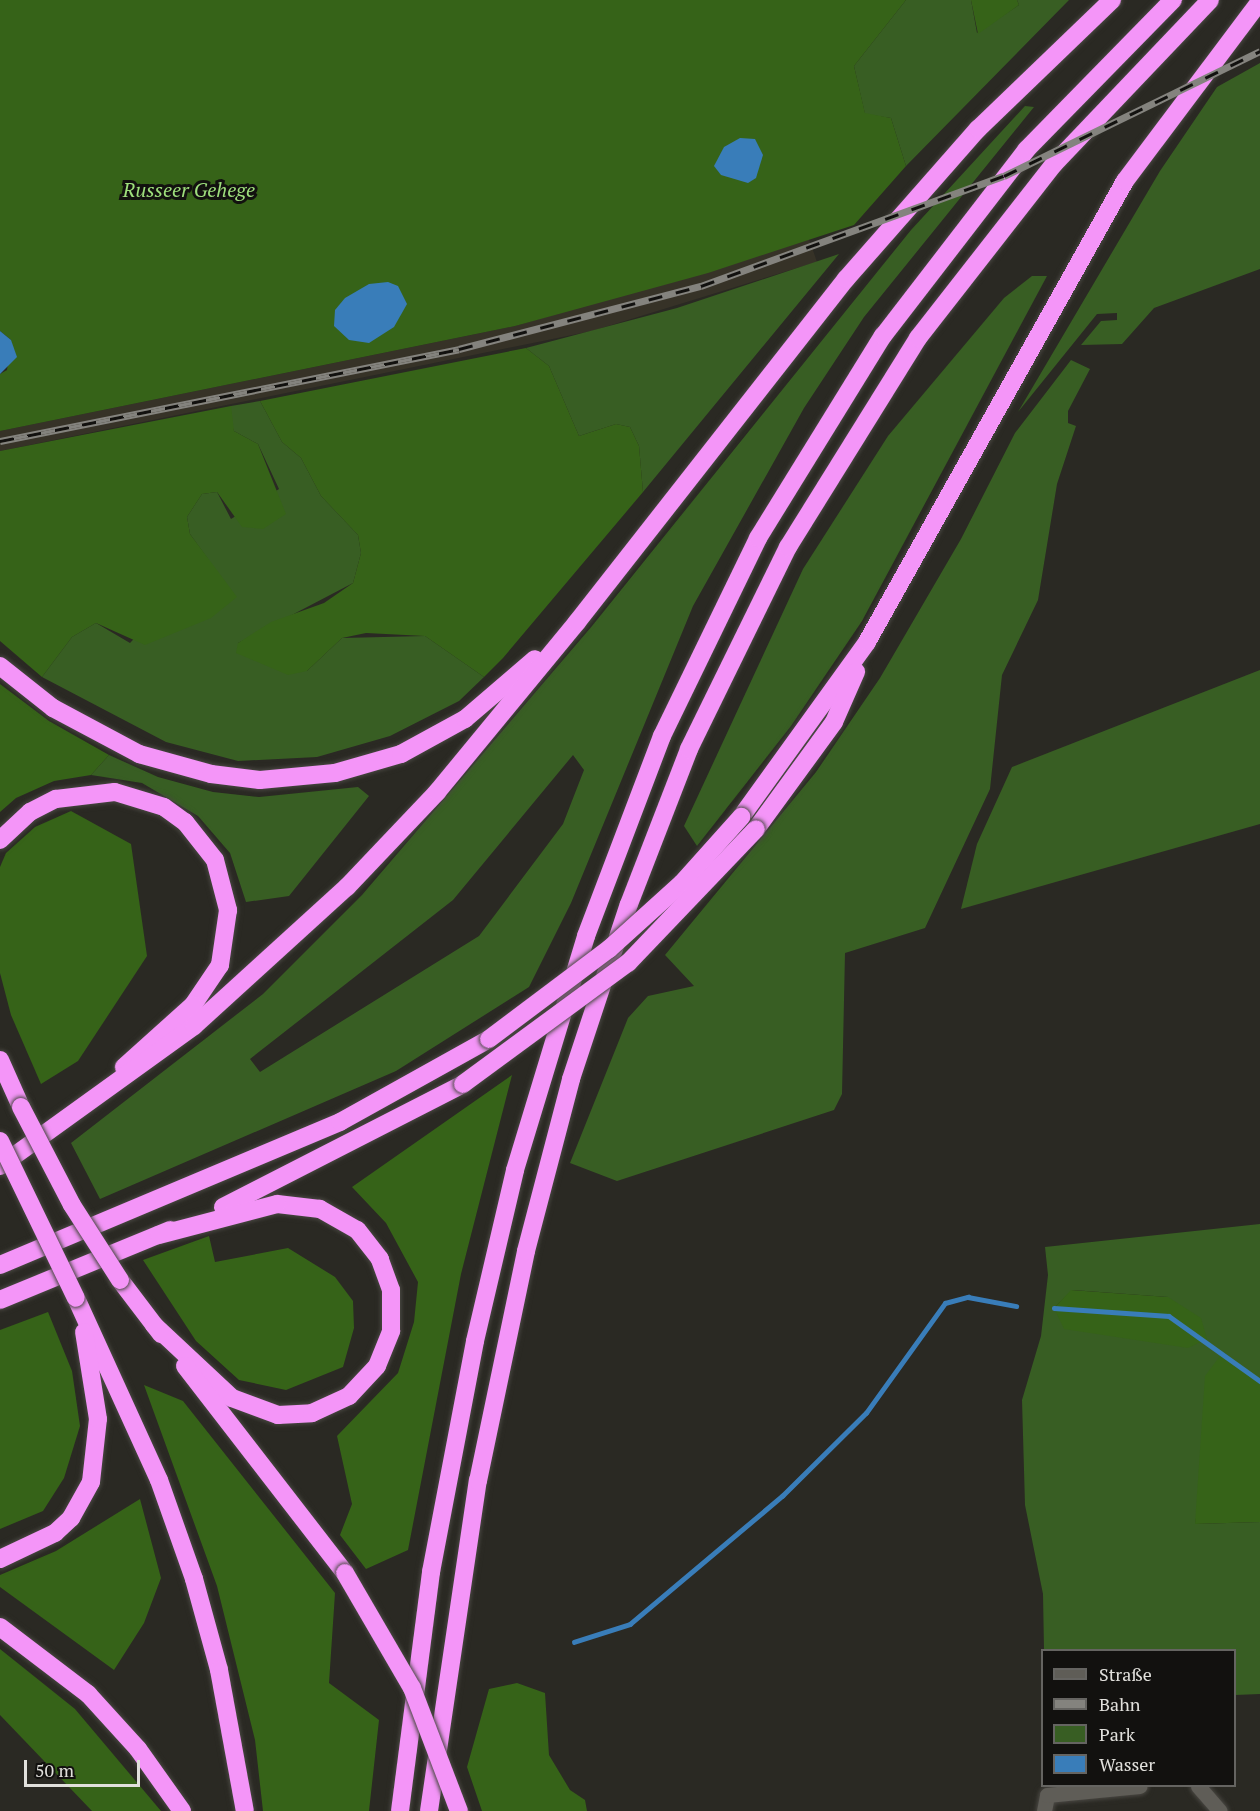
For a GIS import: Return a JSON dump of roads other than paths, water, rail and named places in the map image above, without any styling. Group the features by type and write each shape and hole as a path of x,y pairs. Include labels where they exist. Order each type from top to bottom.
{"highway":[{"path":"0,1166 59,1128 194,1026 347,887 436,792 577,622 846,279 978,129 1112,0"},
{"path":"400,1811 431,1572 475,1341 515,1170 582,947 662,736 758,538 883,336 1026,150 1173,0"},
{"path":"429,1811 478,1481 544,1176 628,904 689,749 788,547 918,338 1054,164 1210,0"},
{"path":"0,1265 330,1127 489,1039 609,949 682,883 741,817 867,642 942,516 1100,220 1169,117 1260,1"},
{"path":"0,666 78,724 164,763 234,778 309,778 384,760 442,733 480,708 577,622"},
{"path":"0,1300 159,1235 313,1165 463,1084 621,969 756,829 842,710 867,642"},
{"path":"0,840 30,812 74,793 140,797 185,822 215,860 225,888 228,931 210,982 193,1005 59,1128"},
{"path":"0,1060 21,1107 72,1205 120,1280 345,1573 412,1688 459,1811"},
{"path":"0,1141 76,1298 159,1480 194,1579 219,1670 245,1811"},
{"path":"154,1325 232,1398 263,1413 294,1415 331,1406 365,1381 384,1352 393,1308 387,1273 369,1243 320,1209 277,1204 159,1235"},
{"path":"0,1559 55,1533 71,1518 91,1482 98,1419 76,1298"},
{"path":"0,1627 88,1694 138,1749 182,1811"}],"street":[{"path":"1044,1811 1047,1795 1121,1787"},
{"path":"1200,1787 1220,1811"}],"water":[{"path":"740,138 755,139 763,155 756,178 748,183 721,175 714,166 724,147"},
{"path":"388,282 398,286 407,304 394,327 369,343 349,340 334,326 335,310 345,298 369,284"},
{"path":"0,331 11,340 17,357 0,374"}],"waterway":[{"path":"574,1642 630,1624 782,1496 866,1413 945,1303 968,1297 1016,1306"},
{"path":"1054,1308 1169,1316 1260,1381"}],"railway":[{"path":"0,441 459,349 701,286 1004,176 1260,51"}],"park label":[{"name":"Russeer Gehege","path":"189,189"}]}
